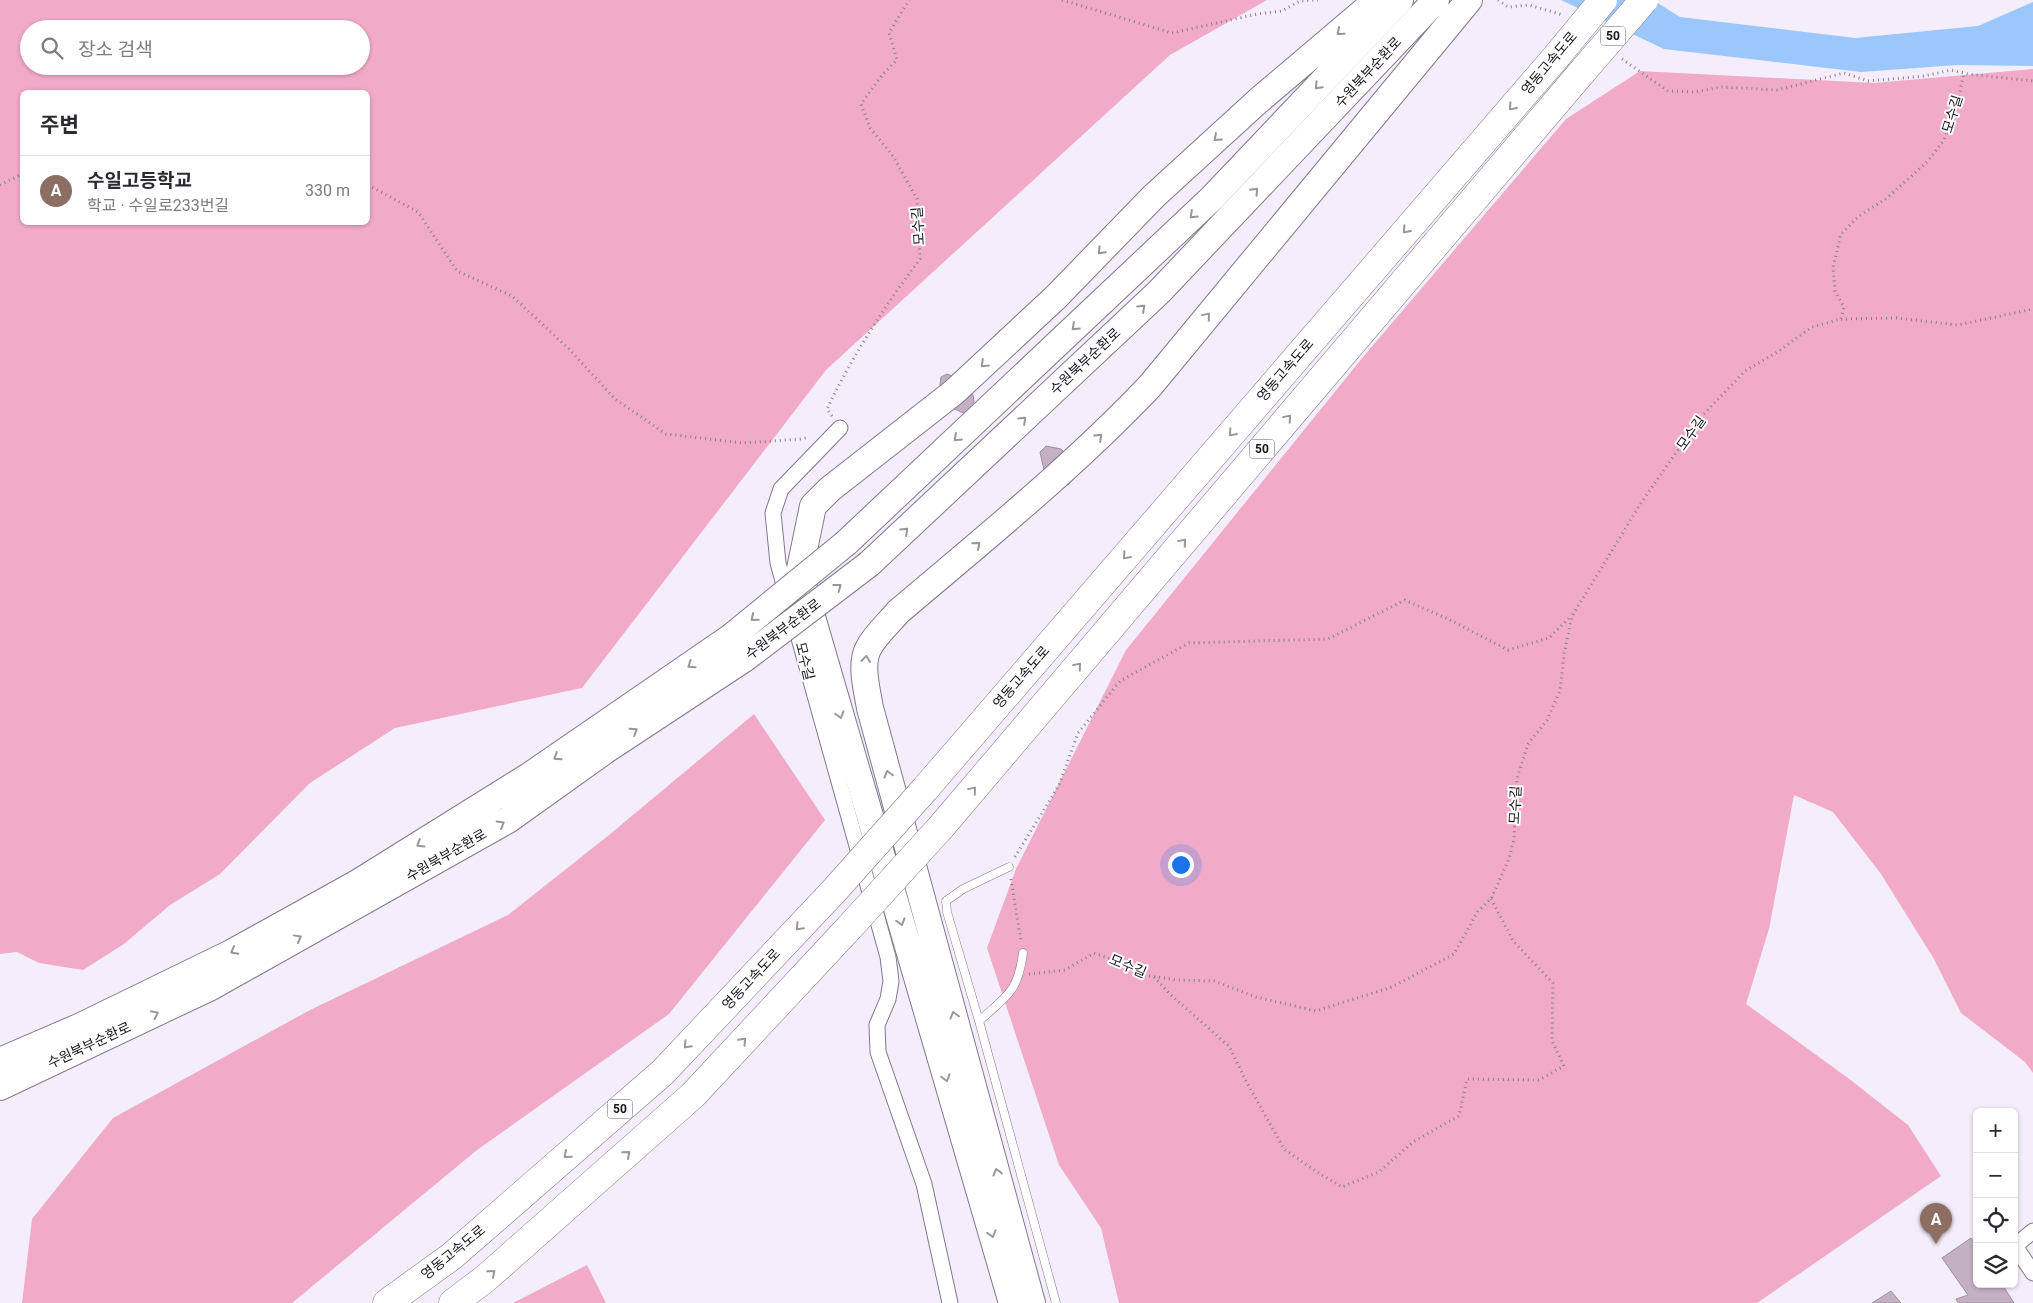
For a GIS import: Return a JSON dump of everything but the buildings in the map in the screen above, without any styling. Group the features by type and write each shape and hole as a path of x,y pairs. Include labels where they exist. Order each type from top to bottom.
{"highway":[{"path":"1012,1303 805,593 800,570 812,506 830,489 954,392 1056,297 1161,189 1258,101 1377,0"},
{"name":"수원북부순환로","path":"0,1087 211,986 508,820 606,750 738,648 846,542 1212,198 1400,0"},
{"name":"수원북부순환로","path":"0,1061 81,1026 231,953 360,882 544,766 738,648 869,564 1159,292 1436,0"},
{"path":"1032,1303 870,708 864,671 867,650 898,612 1059,474 1115,423 1150,386 1469,0"},
{"name":"영동고속도로","path":"387,1303 452,1256 663,1072 832,892 925,789 1556,57 1603,0"},
{"name":"50","path":"453,1303 486,1278 693,1095 847,930 941,827 1644,0"}],"street":[{"name":"모수길","path":"840,428 780,489 773,513 778,563 888,957 891,981 888,999 878,1025 878,1052 924,1184 950,1303"},
{"path":"2033,1231 2015,1246 2033,1273"}],"lane":[{"path":"1009,867 963,889 946,901 947,912 979,1021 1056,1303"},
{"path":"979,1021 1012,991 1020,974 1023,953"}],"path":[{"name":"모수길","path":"840,428 828,409 838,386 898,288 920,259 916,199 893,156 870,128 861,104 883,74 897,60 889,33 909,0"},
{"path":"1062,0 1172,33 1257,14 1282,11 1300,1 1318,0"},
{"path":"1498,0 1508,8 1529,5 1564,15"},
{"path":"1620,58 1668,91 1694,92 1722,87 1777,90 1844,73 1868,81 1925,76 1951,70 2033,81"},
{"name":"모수길","path":"1020,974 1065,970 1094,953 1128,965 1143,975 1177,980 1214,981 1256,997 1316,1011 1392,987 1454,954 1478,911 1491,899 1509,859 1514,839 1517,778 1528,744 1547,720 1560,691 1564,654 1572,616 1642,503 1700,418 1745,371 1779,351 1812,327 1841,319 1844,307 1835,291 1833,267 1841,234 1859,216 1887,198 1927,162 1944,140 1954,113 1964,73"},
{"path":"0,185 20,175"},
{"path":"370,186 418,212 456,271 512,296 569,349 615,399 666,434 743,444 801,439 840,428"},
{"path":"1841,319 1896,318 1958,325 2033,309"},
{"path":"1023,953 1009,867 1059,785 1078,733 1120,681 1189,643 1328,639 1405,600 1450,620 1508,650 1549,638 1572,616"},
{"path":"1154,977 1173,997 1229,1046 1284,1149 1342,1187 1379,1172 1413,1142 1459,1116 1467,1079 1539,1080 1564,1066 1552,1041 1553,983 1514,942 1491,899"}],"shaded area":[{"path":"0,0 1267,0 1170,55 826,370 582,688 395,728 310,783 220,874 170,905 124,944 83,970 39,963 17,952 0,954"},
{"path":"2033,69 2033,1073 2025,1062 1961,1013 1934,959 1881,874 1833,812 1794,795 1769,929 1746,1004 1848,1078 1908,1125 1941,1176 1757,1303 1119,1303 1101,1228 1059,1165 987,948 1016,869 1126,650 1363,357 1566,119 1640,71 1874,83"},
{"path":"754,714 825,820 669,1014 477,1150 292,1303 22,1303 32,1219 113,1118 310,1010 508,915 609,835"},
{"path":"587,1265 606,1303 513,1303"}],"water":[{"path":"1561,0 1653,0 1680,17 1855,38 1978,26 2033,2 2033,66 1957,65 1861,72 1664,49"}],"place":[{"name":"수일고등학교","path":"1936,1244"}]}
